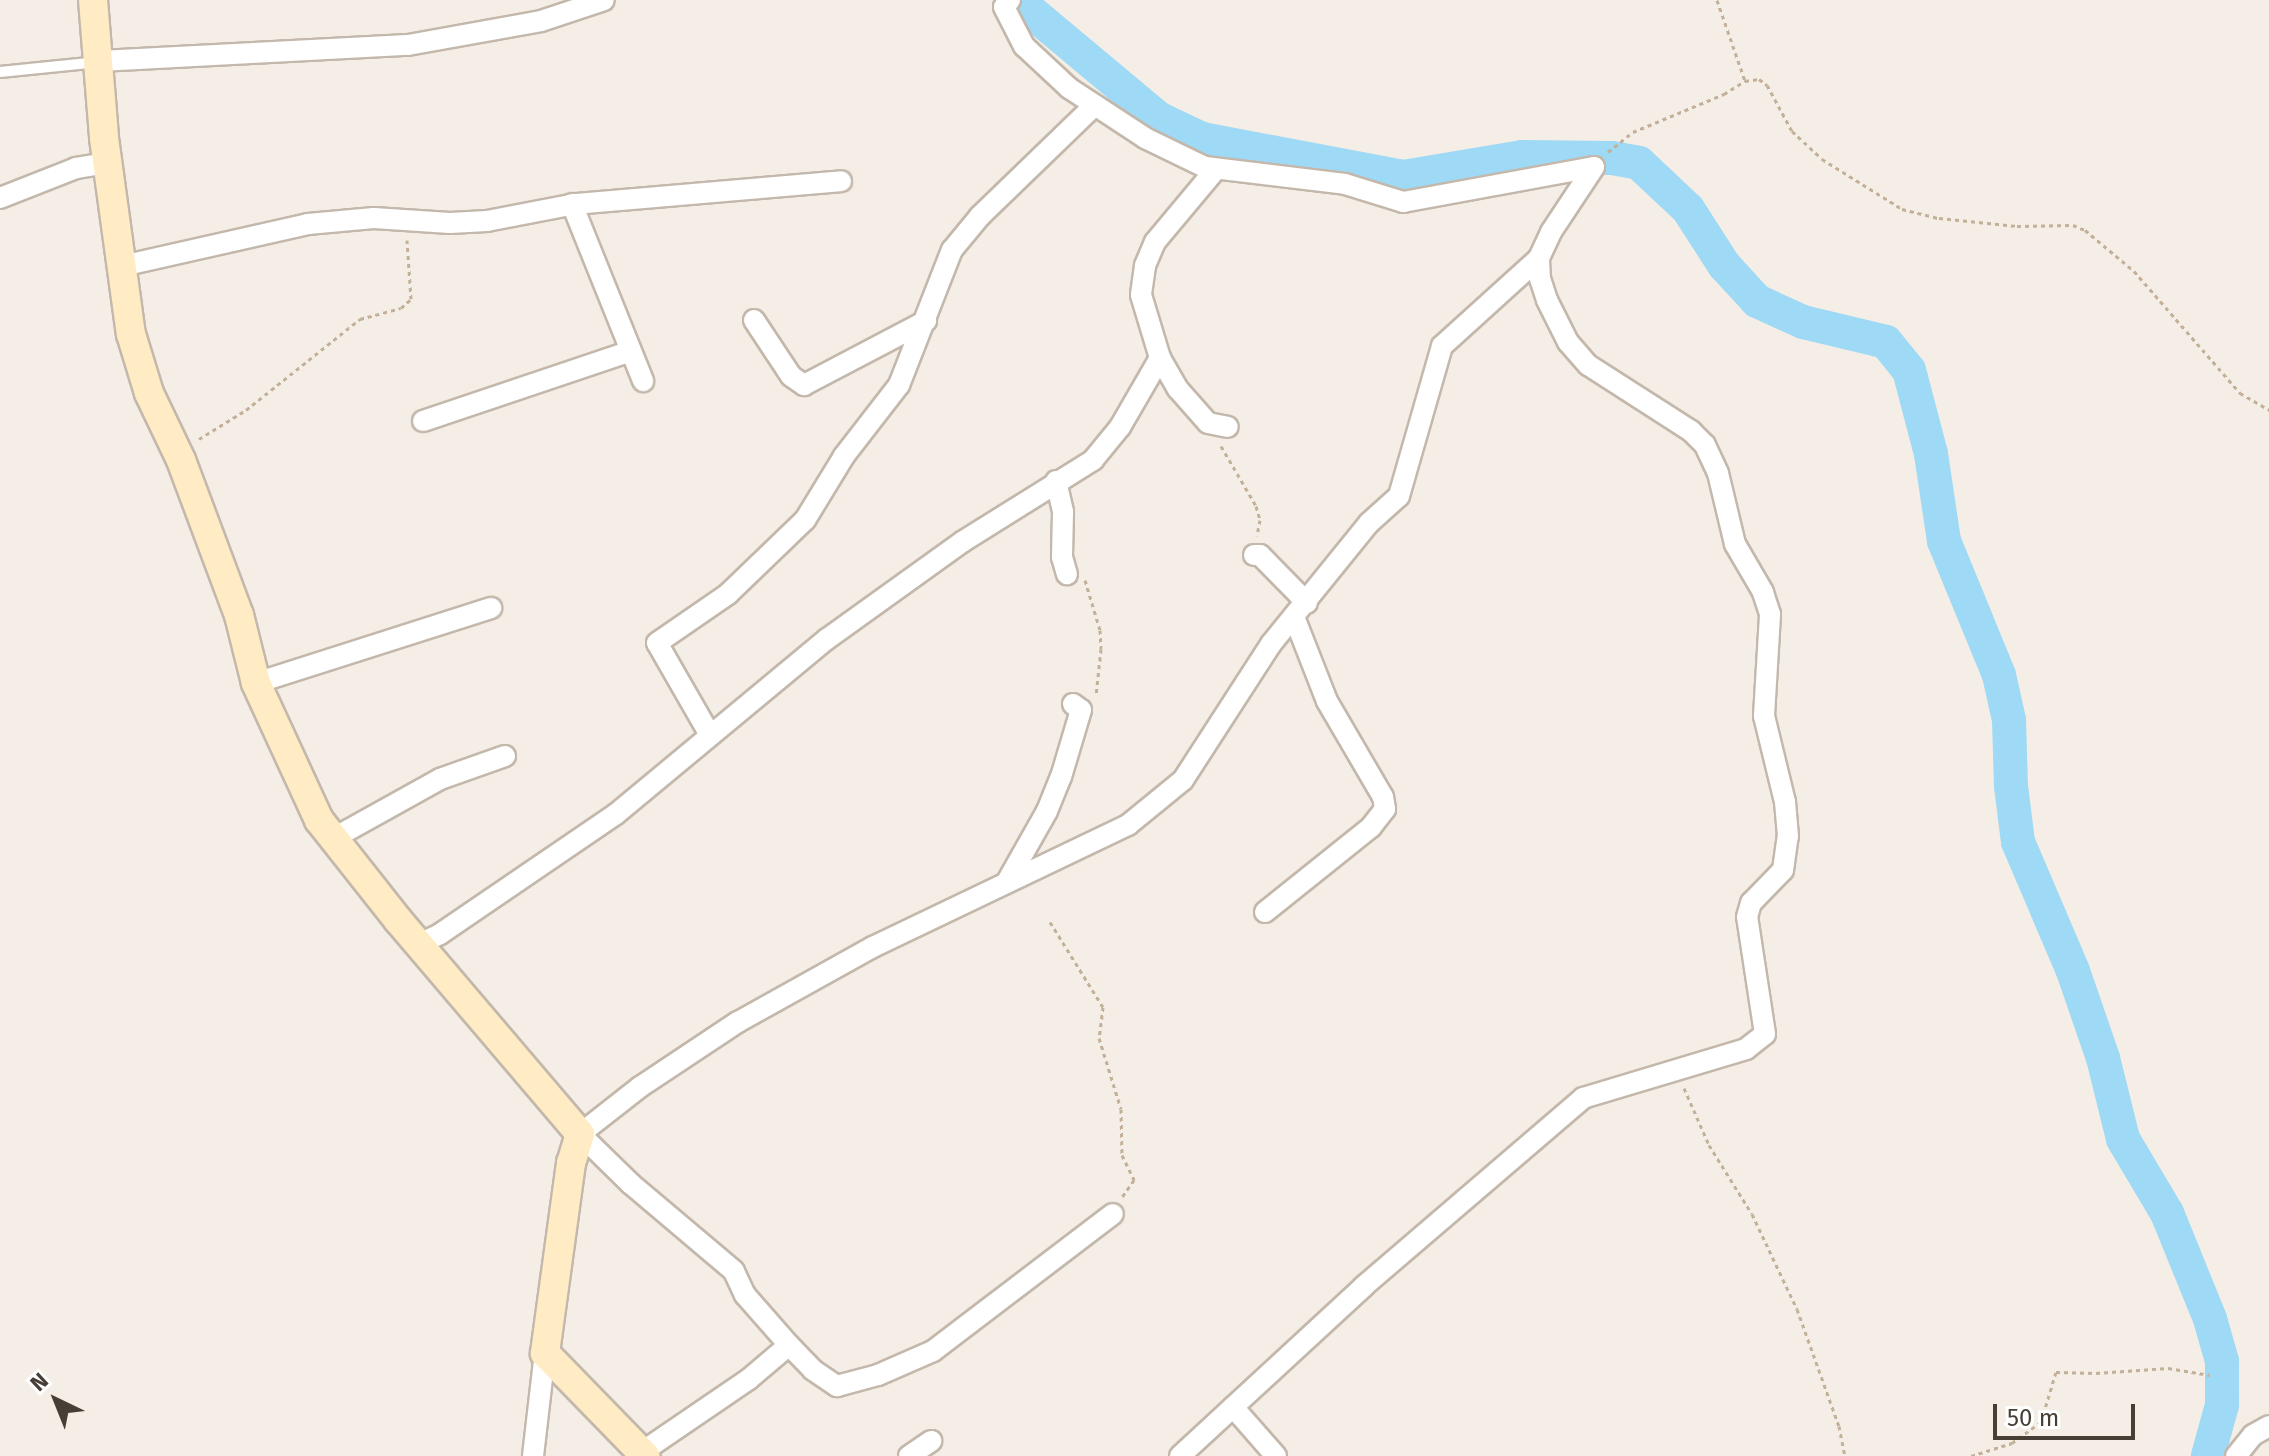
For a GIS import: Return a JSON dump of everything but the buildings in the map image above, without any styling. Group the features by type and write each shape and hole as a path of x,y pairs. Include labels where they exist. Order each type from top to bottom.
{"street":[{"path":"93,0 108,163 131,334 149,393 178,451 239,615 256,683 319,820 419,944 580,1134 631,1184 734,1271 745,1295 789,1345 813,1370 837,1386 878,1375 933,1351 1113,1214"},
{"path":"100,61 408,45 541,21 604,0"},
{"path":"533,1456 571,1163 580,1134 640,1087 738,1022 873,947 1128,825 1183,780 1271,644 1369,523 1399,496 1442,346 1539,258 1551,232 1594,167 1403,202 1345,184 1196,164 1145,138 1094,106 1024,46 1007,4"},
{"path":"710,735 657,643 728,594 805,520 844,456 887,405 926,321 941,274 963,235 1094,106"},
{"path":"0,198 76,168 108,163"},
{"path":"1216,169 1161,233 1145,266 1141,295 1160,358 1178,389 1208,423 1228,427"},
{"path":"122,266 308,224 374,218 487,221 572,204 841,181"},
{"path":"572,204 643,381"},
{"path":"1180,1456 1364,1286 1583,1098 1746,1049 1765,1034 1747,917 1751,903 1783,870 1788,836 1785,802 1764,716 1770,614 1763,592 1735,544 1718,473 1705,445 1691,431 1588,365 1568,342 1547,300 1540,279 1539,258"},
{"path":"754,320 791,376 804,385 926,321"},
{"path":"423,421 631,351"},
{"path":"419,944 440,934 616,814 827,639 1103,450 1160,358"},
{"path":"1056,481 1063,512 1062,557 1073,570"},
{"path":"1257,555 1301,610 1327,701 1383,797 1385,809 1371,827 1265,912"},
{"path":"256,683 491,608"},
{"path":"1008,880 1047,811 1077,707"},
{"path":"334,838 440,779 505,756"},
{"path":"545,1353 644,1454 736,1389 789,1345"},
{"path":"1233,1407 1276,1456"},
{"path":"2236,1456 2253,1435 2269,1426"},
{"path":"909,1456 931,1441"}],"lane":[{"path":"0,72 100,61"}],"path":[{"path":"1717,0 1745,81"},
{"path":"1605,153 1633,132 1724,94 1745,81 1759,79 1767,85 1792,131 1822,159 1902,209 1939,218 2017,226 2073,225 2085,230 2134,271 2240,393 2269,410"},
{"path":"178,451 246,410 360,319 401,308 411,299 405,220"},
{"path":"1208,423 1256,506 1260,520 1255,538 1257,555"},
{"path":"1073,570 1095,606 1101,649 1099,693 1077,707"},
{"path":"1050,922 1103,1007 1099,1038 1121,1109 1122,1155 1134,1180 1113,1214"},
{"path":"1676,1069 1709,1145 1752,1214 1797,1309 1839,1426 1845,1456"},
{"path":"1971,1456 2012,1443 2041,1422 2056,1372 2096,1373 2168,1368 2209,1375"}],"waterway":[{"path":"1017,0 1158,118 1202,139 1403,177 1522,157 1612,158 1639,163 1688,209 1724,265 1757,301 1803,322 1886,342 1909,370 1931,454 1944,541 1999,675 2009,720 2011,786 2018,842 2073,971 2103,1058 2123,1139 2167,1213 2210,1319 2222,1361 2222,1405 2208,1456"}]}
